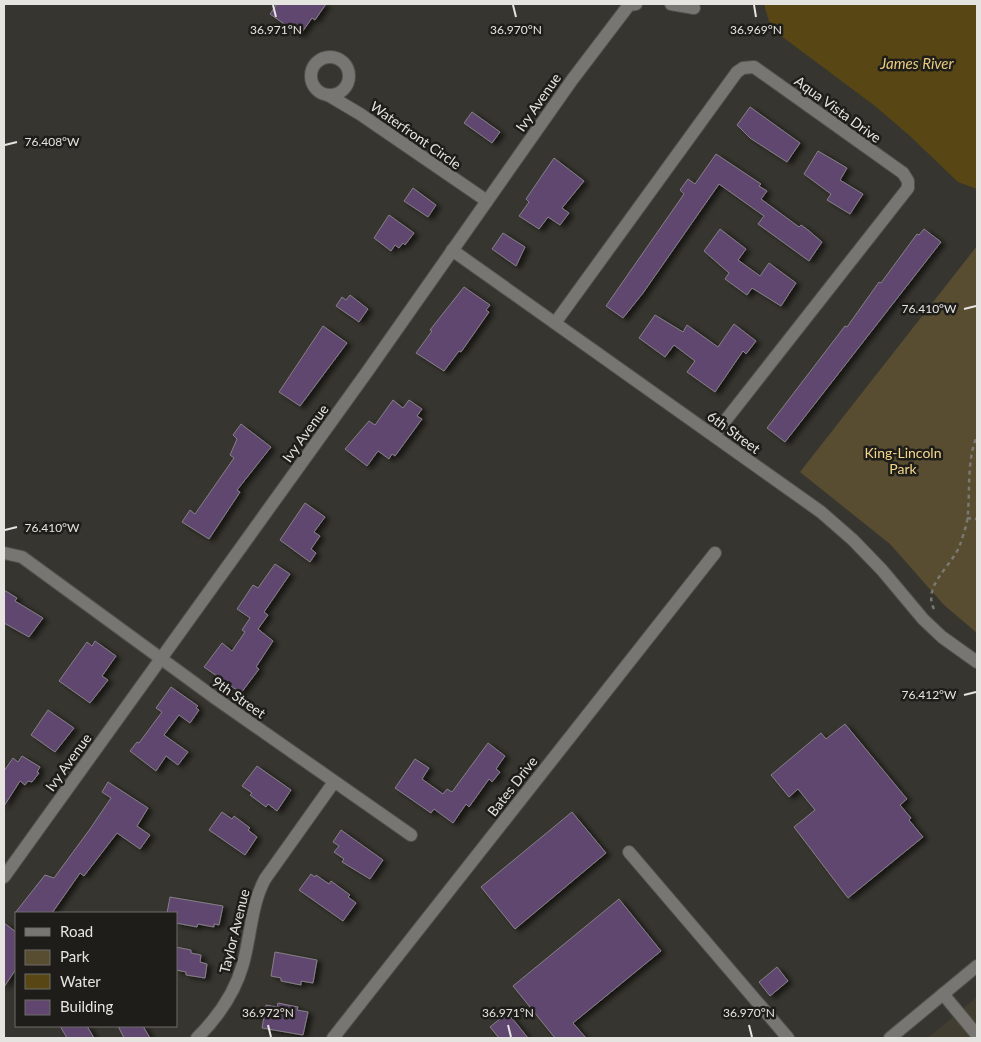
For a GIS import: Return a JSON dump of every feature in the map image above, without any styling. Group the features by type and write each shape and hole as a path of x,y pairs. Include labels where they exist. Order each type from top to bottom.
{"street":[{"name":"Ivy Avenue","path":"4,877 487,202 572,80 632,4"},
{"path":"671,4 694,8"},
{"name":"Aqua Vista Drive","path":"555,323 736,72 743,68 754,67 903,174 908,181 908,188 714,435"},
{"name":"Waterfront Circle","path":"328,95 360,114 487,202"},
{"name":"6th Street","path":"452,250 821,512 853,540 882,570 923,619 942,637 977,662"},
{"name":"9th Street","path":"4,553 22,557 160,659 411,835"},
{"name":"Bates Drive","path":"333,1038 715,553"},
{"name":"Taylor Avenue","path":"197,1038 215,1020 237,982 243,964 258,891 334,782"},
{"path":"629,852 788,1038"},
{"path":"890,1038 977,966"},
{"path":"943,994 977,1035"}],"path":[{"path":"936,613 932,608 930,596 934,586 953,560 968,518 970,466 977,437"},
{"path":"968,518 977,519"}],"shaded area":[{"path":"977,997 977,1038 928,1038"}],"green space":[{"name":"King-Lincoln Park","path":"977,246 977,633 944,605 890,544 800,472"}],"water":[{"name":"James River","path":"764,4 977,4 977,189 958,182 910,136 875,106 776,32 769,21"}],"building":[{"path":"277,4 326,4 315,20 312,18 300,35 270,14"},
{"path":"750,107 800,143 787,162 750,138 737,125"},
{"path":"472,112 500,132 492,143 464,123"},
{"path":"818,151 847,168 840,180 863,194 850,214 827,200 831,194 804,174"},
{"path":"716,154 761,184 759,186 767,191 761,199 799,227 801,225 822,242 809,261 758,224 764,216 719,184 643,293 623,318 606,306 684,194 680,190 688,179 695,184"},
{"path":"554,158 584,181 562,208 569,213 560,225 548,217 539,229 519,216 529,202 526,199"},
{"path":"413,188 436,205 428,217 404,201"},
{"path":"389,215 414,233 405,245 403,243 399,248 395,245 391,251 374,238"},
{"path":"720,229 746,249 738,260 760,276 769,263 796,283 781,306 752,288 747,295 725,279 729,273 704,251"},
{"path":"924,229 941,242 785,442 767,428 845,326 847,327 879,282 881,283 917,234 919,235"},
{"path":"503,233 525,247 516,266 492,249"},
{"path":"464,287 490,305 486,310 489,312 461,352 459,351 444,371 416,353 432,331 430,330"},
{"path":"350,295 368,309 359,322 336,306 342,297 346,300"},
{"path":"655,315 683,332 687,325 718,347 734,324 756,341 746,354 743,351 715,392 687,372 695,361 674,345 665,357 639,338"},
{"path":"323,326 347,343 300,406 279,392"},
{"path":"393,400 403,408 409,400 422,409 417,416 422,419 395,456 392,454 389,459 378,451 367,466 345,449 369,421 375,425"},
{"path":"241,424 271,447 237,490 240,492 209,539 182,522 190,510 195,514 234,458 230,455 237,439 233,435"},
{"path":"305,503 325,517 314,532 320,536 311,549 316,553 310,562 280,540"},
{"path":"275,564 290,574 264,612 268,615 258,629 273,641 256,667 259,669 241,693 204,667 222,643 232,651 245,632 242,630 250,618 237,609 253,585 258,588"},
{"path":"4,590 17,598 15,601 43,618 29,637 4,623"},
{"path":"95,641 116,656 102,676 108,680 90,703 59,681 87,642 92,646"},
{"path":"171,687 198,706 196,708 199,710 190,723 179,715 164,735 188,752 178,765 166,756 156,771 130,751 137,742 139,743 162,712 156,708"},
{"path":"48,710 74,728 55,752 31,735"},
{"path":"845,724 907,799 900,805 923,837 848,898 794,827 815,810 798,789 789,797 771,775 821,733 826,739"},
{"path":"488,743 505,756 496,769 500,772 492,782 489,779 469,807 466,804 453,823 434,809 431,813 395,788 415,759 429,768 422,779 443,794 447,789 452,792"},
{"path":"22,756 40,767 37,772 39,773 32,782 28,781 25,785 20,781 4,806 4,771 13,758 18,762"},
{"path":"257,766 291,790 277,811 268,804 266,807 250,795 252,793 242,786"},
{"path":"108,782 148,808 137,826 150,835 140,849 117,833 84,876 80,873 53,912 16,912 45,875 54,878 90,829 111,798 102,792"},
{"path":"222,812 232,819 234,816 250,828 248,830 257,837 245,855 209,830"},
{"path":"572,812 606,853 515,929 481,887"},
{"path":"341,830 383,860 370,879 342,862 344,859 334,852 339,846 333,842"},
{"path":"311,874 315,877 316,875 329,884 331,881 350,895 348,897 356,903 343,921 299,890"},
{"path":"170,897 223,906 219,925 214,924 214,927 198,924 197,927 178,923 178,912 167,912"},
{"path":"619,899 661,951 573,1023 586,1038 555,1038 513,986"},
{"path":"4,923 15,931 15,970 4,987"},
{"path":"178,947 191,950 191,953 201,955 200,962 207,964 205,978 186,975 186,972 178,970"},
{"path":"275,952 317,960 313,983 301,981 301,985 281,981 281,978 271,976"},
{"path":"777,967 788,981 770,996 759,982"},
{"path":"278,1003 298,1007 297,1010 308,1012 303,1035 262,1028 266,1005 277,1007"},
{"path":"507,1013 528,1038 499,1038 490,1027"},
{"path":"61,1027 88,1027 94,1038 67,1038"},
{"path":"118,1027 144,1027 150,1038 124,1038"}]}
